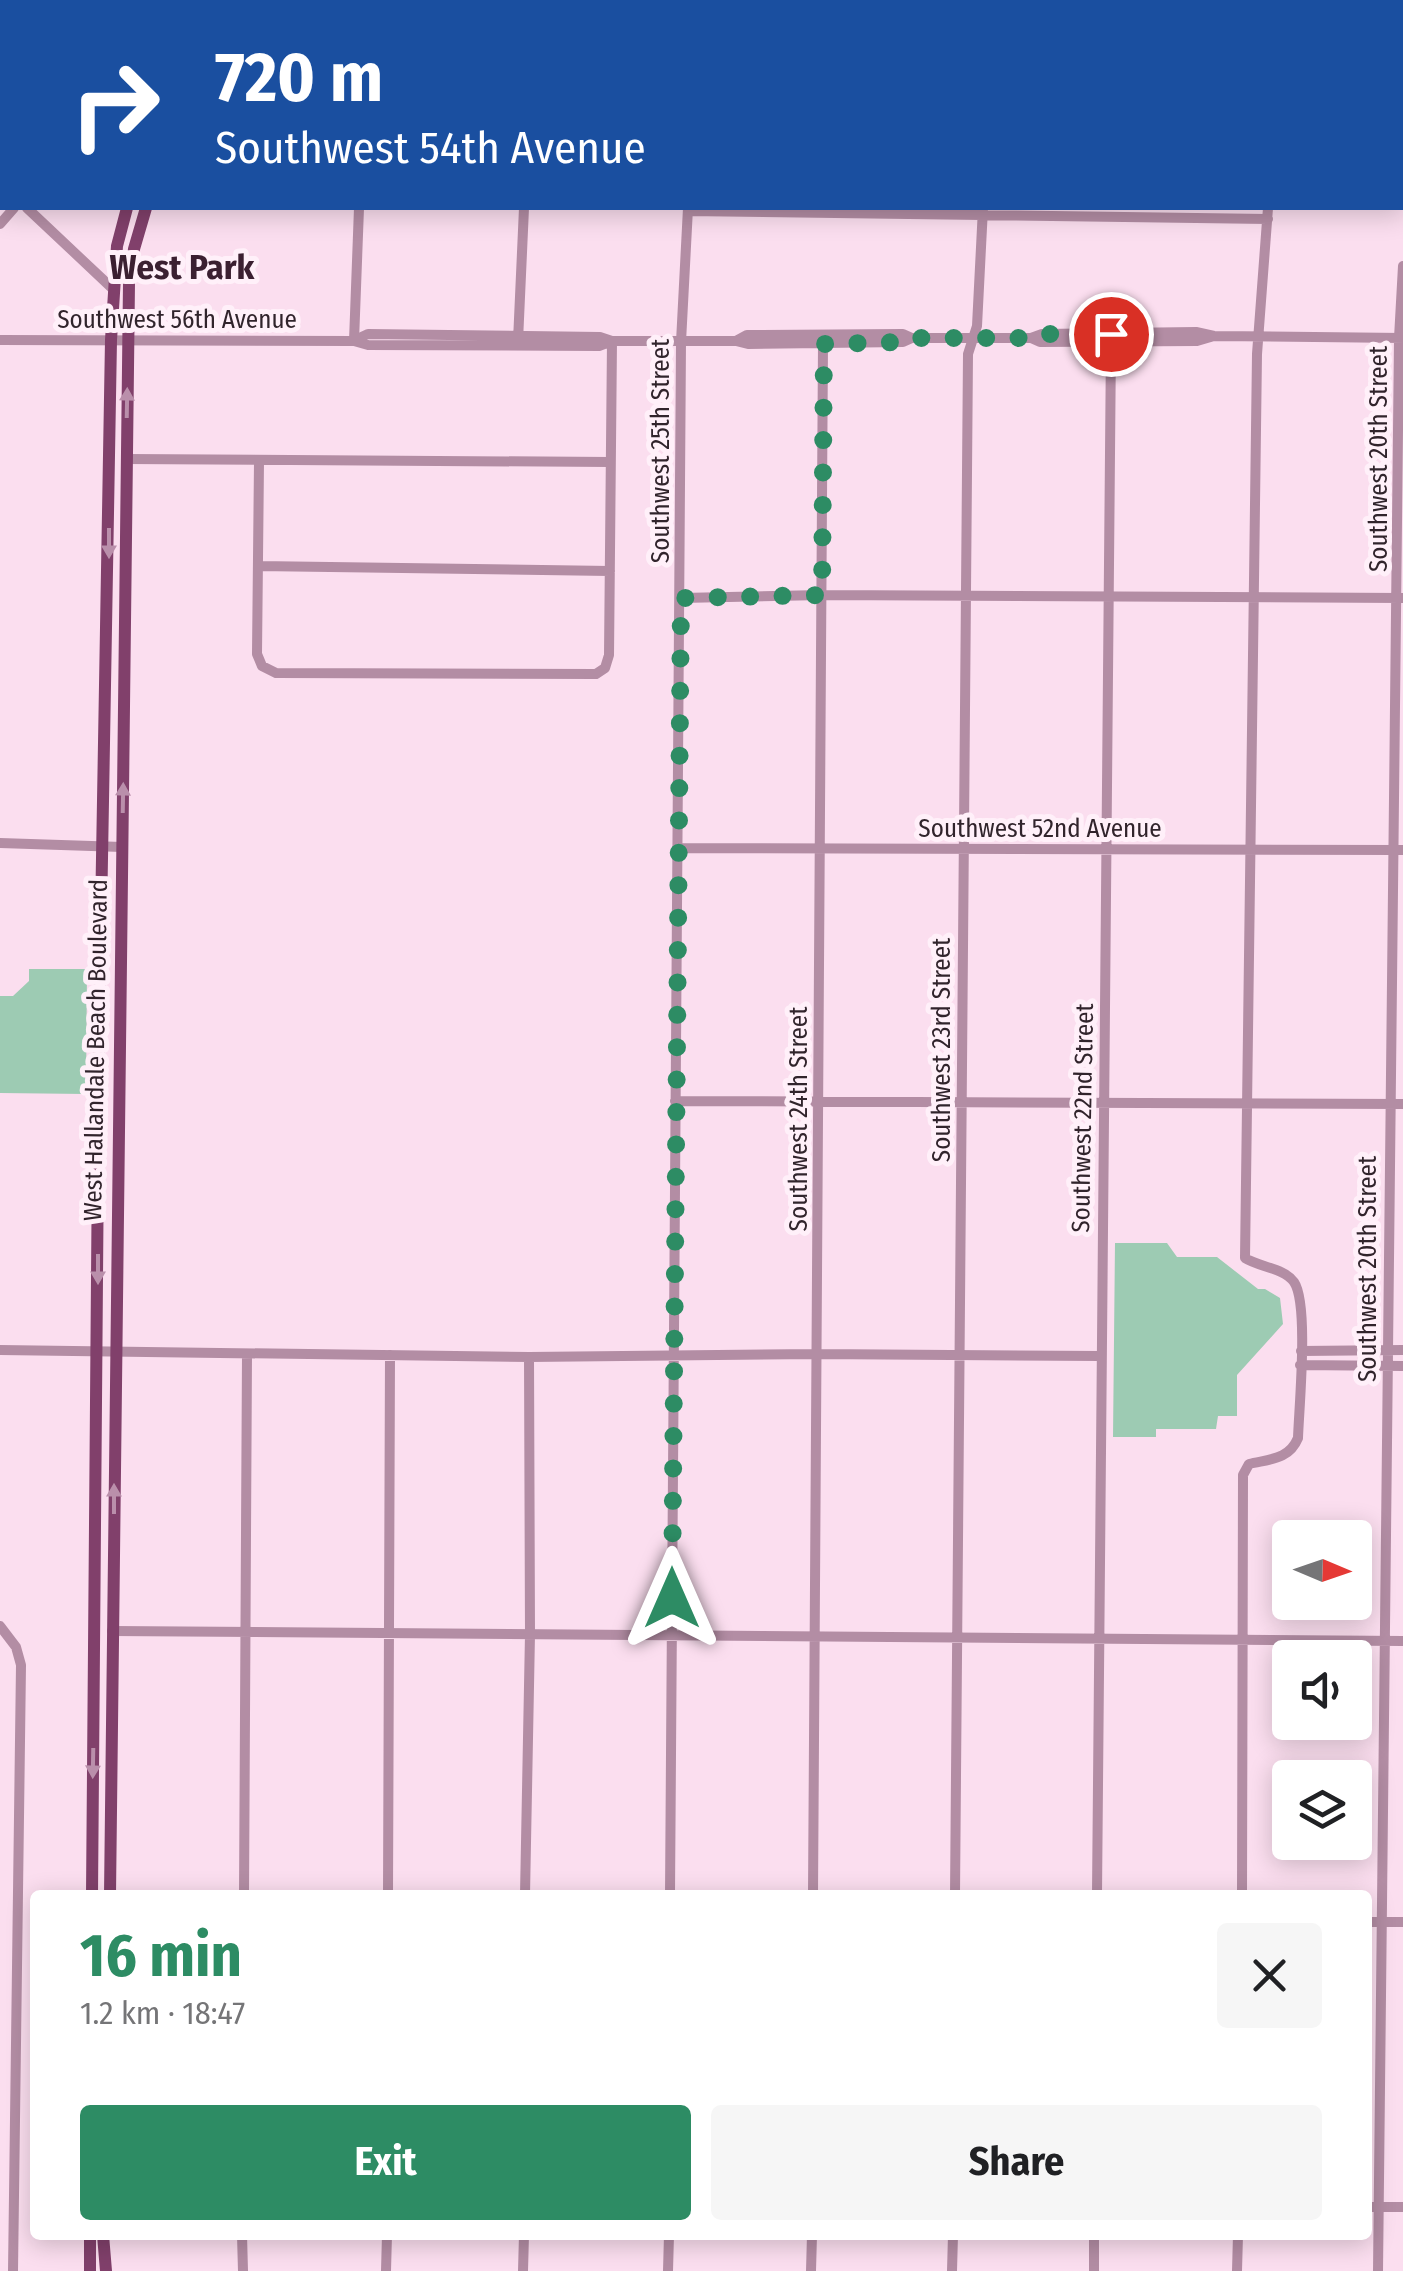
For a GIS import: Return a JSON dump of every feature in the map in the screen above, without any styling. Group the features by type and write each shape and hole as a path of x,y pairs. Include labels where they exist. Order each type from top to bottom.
{"main road":[{"name":"West Hallandale Beach Boulevard","path":"92,1890 99,1031 111,340 118,246 127,210"},
{"name":"West Hallandale Beach Boulevard","path":"110,1890 129,283 145,210"},
{"path":"99,1031 118,1000"},
{"path":"95,1525 103,1546 102,1610 112,1631"},
{"path":"94,1634 104,1648 104,1709 112,1723"},
{"path":"90,2240 90,2271"},
{"path":"106,2240 107,2271"}],"street":[{"path":"28,210 113,290"},
{"path":"354,341 360,210"},
{"path":"518,341 524,210"},
{"name":"Southwest 25th Street","path":"670,1890 681,342 688,210"},
{"path":"786,210 1268,213 1258,337 1245,1258 1294,1281 1300,1300 1301,1352 1298,1438 1294,1449 1285,1456 1249,1464 1243,1475 1242,1890"},
{"name":"Southwest 23rd Street","path":"955,1890 968,354 976,326 983,212"},
{"name":"Southwest 20th Street","path":"1378,2271 1373,2207 1384,1922 1390,1104 1398,850 1403,266"},
{"name":"Southwest 56th Avenue","path":"736,341 747,336 903,334 912,338 1032,338 1042,334 1196,332 1214,336 1401,338"},
{"name":"Southwest 56th Avenue","path":"1032,338 1040,342 1110,342 1196,341 1214,336"},
{"name":"Southwest 56th Avenue","path":"0,340 354,341 368,345 518,341 600,346 612,341 824,344 904,342 912,338"},
{"path":"258,462 257,654 262,666 276,673 587,676 606,668 609,655 612,341"},
{"name":"Southwest 22nd Street","path":"1097,1890 1110,342"},
{"name":"Southwest 24th Street","path":"813,1890 824,344"},
{"path":"126,459 610,462"},
{"path":"258,566 610,571"},
{"path":"681,598 1400,598"},
{"path":"0,843 122,847"},
{"name":"Southwest 52nd Avenue","path":"677,848 1398,850"},
{"path":"675,1101 1403,1104"},
{"path":"0,1350 674,1358 817,1354 1100,1356"},
{"path":"1301,1352 1403,1350"},
{"path":"244,1890 247,1354"},
{"path":"388,1890 390,1355"},
{"path":"525,1890 530,1634 529,1357"},
{"path":"1300,1365 1403,1366"},
{"path":"0,1626 16,1647 20,1665 13,2271"},
{"path":"112,1631 1403,1641"},
{"path":"1372,1922 1403,1922"},
{"path":"1373,2207 1403,2207"},
{"path":"242,2240 242,2271"},
{"path":"386,2271 387,2240"},
{"path":"524,2240 524,2271"},
{"path":"668,2271 669,2240"},
{"path":"812,2240 812,2271"},
{"path":"952,2271 953,2240"},
{"path":"1094,2240 1094,2271"},
{"path":"1237,2271 1238,2240"}],"green space":[{"path":"29,969 87,969 86,1094 0,1093 0,996 13,996 29,981"},
{"path":"1115,1243 1167,1243 1177,1257 1217,1257 1258,1289 1280,1298 1283,1324 1237,1375 1237,1416 1218,1416 1216,1429 1156,1429 1156,1437 1113,1437"}],"district":[{"name":"West Park","path":"182,267"}],"route":[{"path":"672,1598 681,598 822,595 824,344 1111,334"}]}
